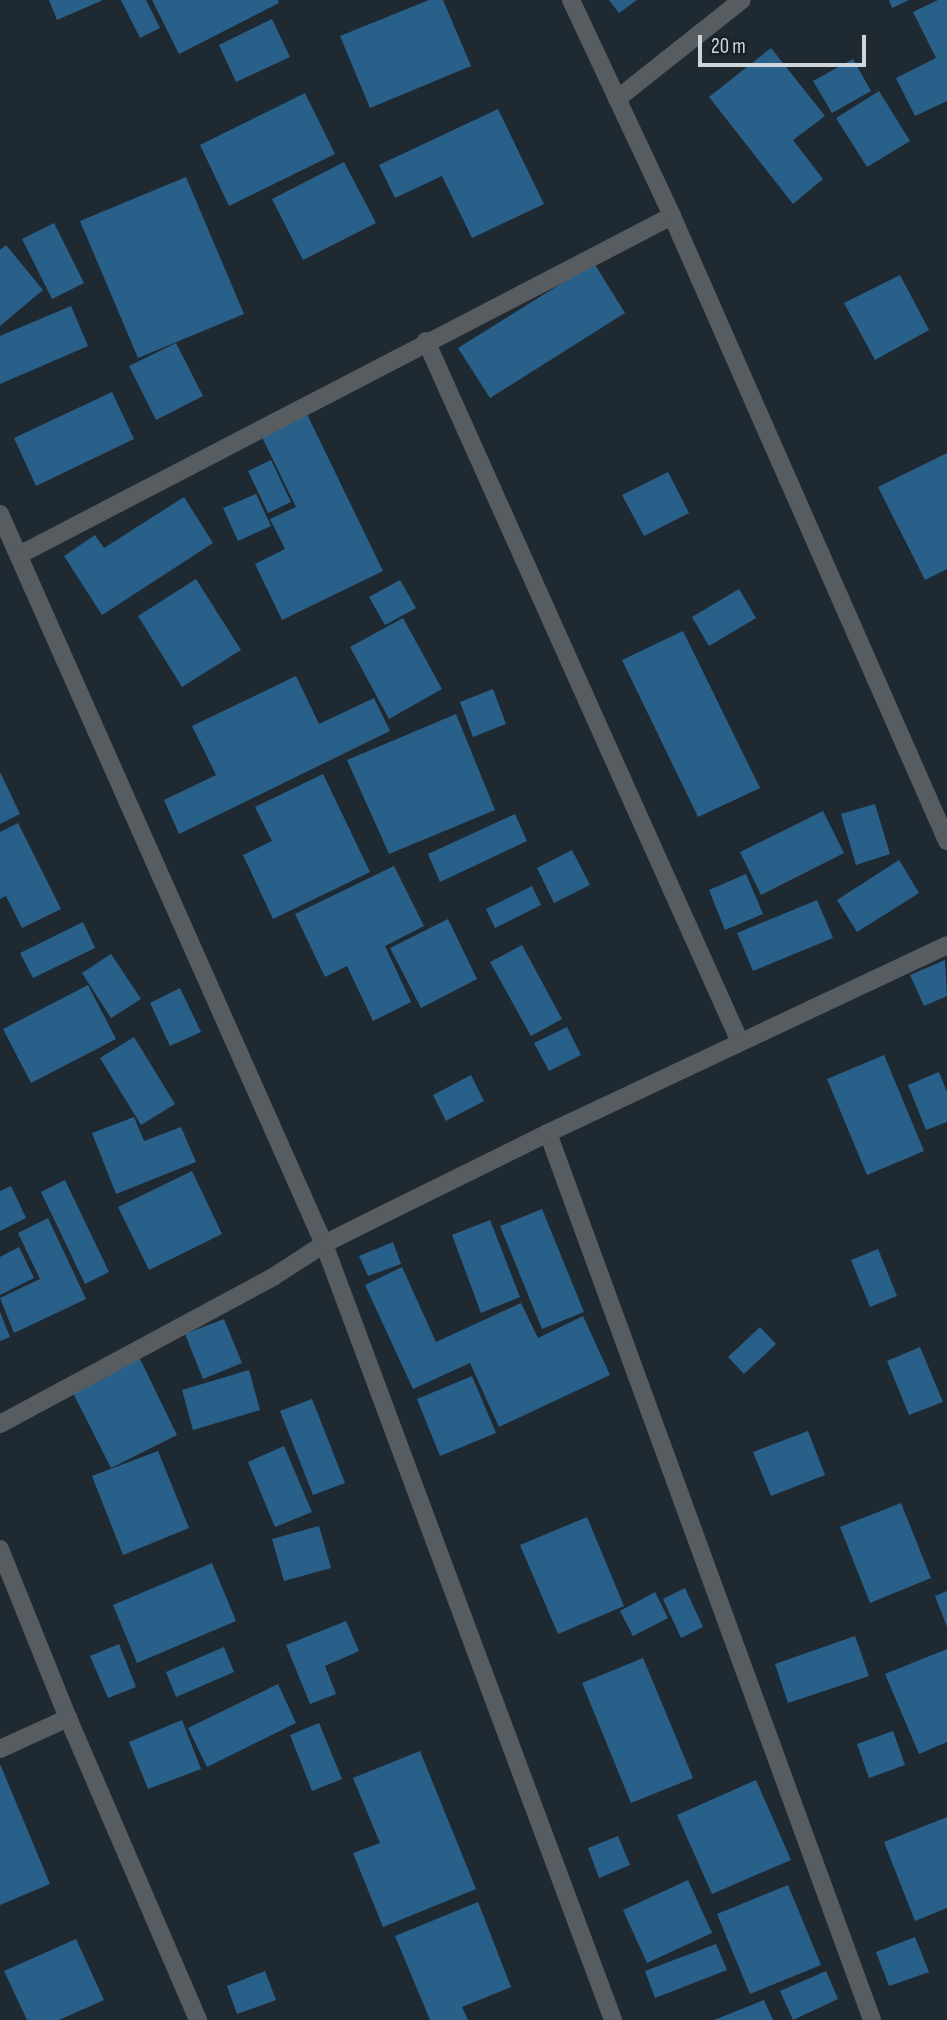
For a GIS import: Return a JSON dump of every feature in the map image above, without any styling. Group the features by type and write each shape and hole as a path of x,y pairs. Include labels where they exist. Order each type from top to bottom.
{"street":[{"path":"571,0 671,216 947,841"},
{"path":"617,99 742,0"},
{"path":"19,555 426,341 671,216"},
{"path":"426,341 740,1042"},
{"path":"0,514 324,1244 613,2020"},
{"path":"0,1424 274,1277 324,1244 548,1133 947,945"},
{"path":"548,1133 872,2020"},
{"path":"0,1549 68,1718 198,2020"},
{"path":"0,1749 68,1718"}],"building":[{"path":"49,0 103,0 57,20"},
{"path":"121,0 146,0 160,28 140,38"},
{"path":"152,0 278,0 279,3 179,54"},
{"path":"429,0 443,0 471,66 370,108 340,36"},
{"path":"609,0 637,0 619,13"},
{"path":"889,0 909,0 892,8"},
{"path":"938,0 947,0 947,101 915,116 896,78 936,58 913,12"},
{"path":"272,19 290,57 236,82 219,45"},
{"path":"771,48 825,116 793,140 823,179 793,204 709,97"},
{"path":"853,59 871,91 832,113 813,81"},
{"path":"879,91 910,141 867,167 836,118"},
{"path":"305,93 335,154 229,206 200,145"},
{"path":"498,109 544,204 472,238 442,176 395,198 379,165"},
{"path":"344,162 376,223 303,260 272,199"},
{"path":"186,177 244,314 138,358 80,221"},
{"path":"54,223 84,283 52,299 22,239"},
{"path":"6,245 43,290 0,326 0,250"},
{"path":"594,263 625,313 490,398 458,348"},
{"path":"900,275 929,330 875,360 844,303"},
{"path":"71,306 88,346 0,384 0,336"},
{"path":"176,343 203,396 156,420 129,366"},
{"path":"112,392 134,439 36,486 14,438"},
{"path":"304,408 383,571 282,620 255,564 285,549 270,519 296,507 259,431"},
{"path":"947,453 947,569 925,580 878,487"},
{"path":"271,460 291,502 268,513 248,471"},
{"path":"668,472 689,513 644,536 622,495"},
{"path":"256,494 271,526 238,541 223,508"},
{"path":"184,497 213,543 102,615 64,556 95,535 104,548"},
{"path":"196,579 241,650 182,687 138,616"},
{"path":"400,580 416,608 385,625 369,597"},
{"path":"739,589 756,618 709,646 692,617"},
{"path":"403,618 442,689 389,719 350,647"},
{"path":"683,631 760,788 698,817 622,660"},
{"path":"296,676 319,724 374,698 390,731 179,834 164,800 216,775 192,726"},
{"path":"493,689 506,724 473,737 460,702"},
{"path":"456,714 495,810 389,854 347,760"},
{"path":"0,772 20,814 0,824"},
{"path":"323,774 370,872 273,919 243,855 272,841 255,807"},
{"path":"875,804 890,854 856,865 841,814"},
{"path":"823,811 844,853 761,895 740,852"},
{"path":"515,814 527,841 440,882 428,854"},
{"path":"18,823 61,909 22,928 6,896 0,899 0,832"},
{"path":"572,850 590,885 554,903 537,868"},
{"path":"899,860 919,893 857,932 837,900"},
{"path":"394,866 424,926 385,946 411,1002 373,1021 347,966 325,977 295,914"},
{"path":"746,874 763,914 725,930 709,890"},
{"path":"532,886 541,905 495,928 486,909"},
{"path":"817,900 833,938 753,971 737,933"},
{"path":"448,919 477,979 421,1008 390,948"},
{"path":"83,922 95,948 33,978 20,953"},
{"path":"522,945 562,1019 531,1036 490,962"},
{"path":"111,954 141,999 111,1018 82,973"},
{"path":"945,960 947,996 924,1006 910,975"},
{"path":"88,985 116,1039 31,1083 3,1029"},
{"path":"180,988 201,1032 170,1046 150,1003"},
{"path":"567,1027 581,1055 549,1071 534,1043"},
{"path":"134,1037 175,1104 141,1125 100,1058"},
{"path":"884,1055 924,1151 867,1175 827,1079"},
{"path":"939,1072 947,1092 947,1122 926,1130 908,1085"},
{"path":"471,1075 484,1101 446,1121 433,1095"},
{"path":"134,1117 144,1141 181,1127 196,1162 116,1194 92,1133"},
{"path":"192,1171 222,1234 149,1270 118,1207"},
{"path":"65,1180 109,1272 85,1284 41,1192"},
{"path":"11,1186 26,1218 0,1231 0,1191"},
{"path":"542,1209 584,1312 542,1329 500,1226"},
{"path":"48,1218 86,1299 14,1333 0,1298 40,1279 18,1233"},
{"path":"490,1220 520,1297 481,1313 452,1235"},
{"path":"393,1242 401,1264 368,1276 359,1256"},
{"path":"19,1247 34,1278 0,1295 0,1257"},
{"path":"878,1249 897,1296 870,1307 851,1260"},
{"path":"402,1267 436,1342 521,1303 538,1338 583,1316 610,1375 499,1427 470,1363 413,1389 365,1285"},
{"path":"0,1312 10,1337 0,1341"},
{"path":"224,1319 242,1363 203,1379 185,1334"},
{"path":"760,1327 776,1344 744,1374 728,1357"},
{"path":"920,1347 943,1402 909,1415 887,1361"},
{"path":"139,1357 177,1435 111,1468 72,1391"},
{"path":"249,1370 260,1410 193,1430 182,1390"},
{"path":"472,1376 496,1433 440,1456 417,1399"},
{"path":"312,1399 345,1483 313,1495 280,1411"},
{"path":"808,1431 825,1475 771,1496 753,1452"},
{"path":"284,1446 312,1512 275,1527 248,1462"},
{"path":"158,1451 189,1528 123,1555 92,1476"},
{"path":"901,1503 931,1578 870,1603 840,1527"},
{"path":"587,1517 624,1606 558,1634 520,1545"},
{"path":"319,1526 331,1568 284,1581 272,1539"},
{"path":"212,1563 236,1621 137,1663 113,1605"},
{"path":"685,1588 703,1627 681,1638 663,1599"},
{"path":"947,1591 947,1627 935,1596"},
{"path":"655,1592 668,1618 633,1636 620,1611"},
{"path":"346,1621 359,1651 325,1666 336,1694 310,1704 286,1645"},
{"path":"855,1636 869,1676 788,1703 775,1664"},
{"path":"119,1644 136,1687 108,1698 90,1656"},
{"path":"224,1647 234,1672 176,1697 166,1672"},
{"path":"947,1649 947,1742 919,1754 885,1674"},
{"path":"643,1658 693,1778 631,1803 582,1683"},
{"path":"278,1684 296,1723 207,1767 188,1728"},
{"path":"182,1720 201,1769 148,1789 129,1742"},
{"path":"319,1723 342,1779 312,1791 290,1735"},
{"path":"893,1731 905,1765 869,1778 857,1744"},
{"path":"420,1751 476,1889 383,1927 353,1853 380,1843 353,1778"},
{"path":"0,1764 50,1884 0,1905"},
{"path":"756,1780 791,1860 712,1894 677,1815"},
{"path":"947,1817 947,1908 915,1921 884,1842"},
{"path":"618,1836 630,1865 599,1878 588,1848"},
{"path":"688,1880 712,1933 647,1963 623,1910"},
{"path":"788,1885 821,1965 750,1994 717,1914"},
{"path":"478,1902 511,1987 462,2007 468,2020 430,2020 395,1936"},
{"path":"915,1937 929,1972 889,1986 876,1952"},
{"path":"76,1939 104,2000 59,2020 27,2020 4,1971"},
{"path":"716,1944 727,1970 655,1998 645,1971"},
{"path":"265,1971 276,2000 237,2014 227,1986"},
{"path":"826,1971 838,1999 793,2020 780,1991"},
{"path":"764,2000 773,2020 714,2020"}]}
